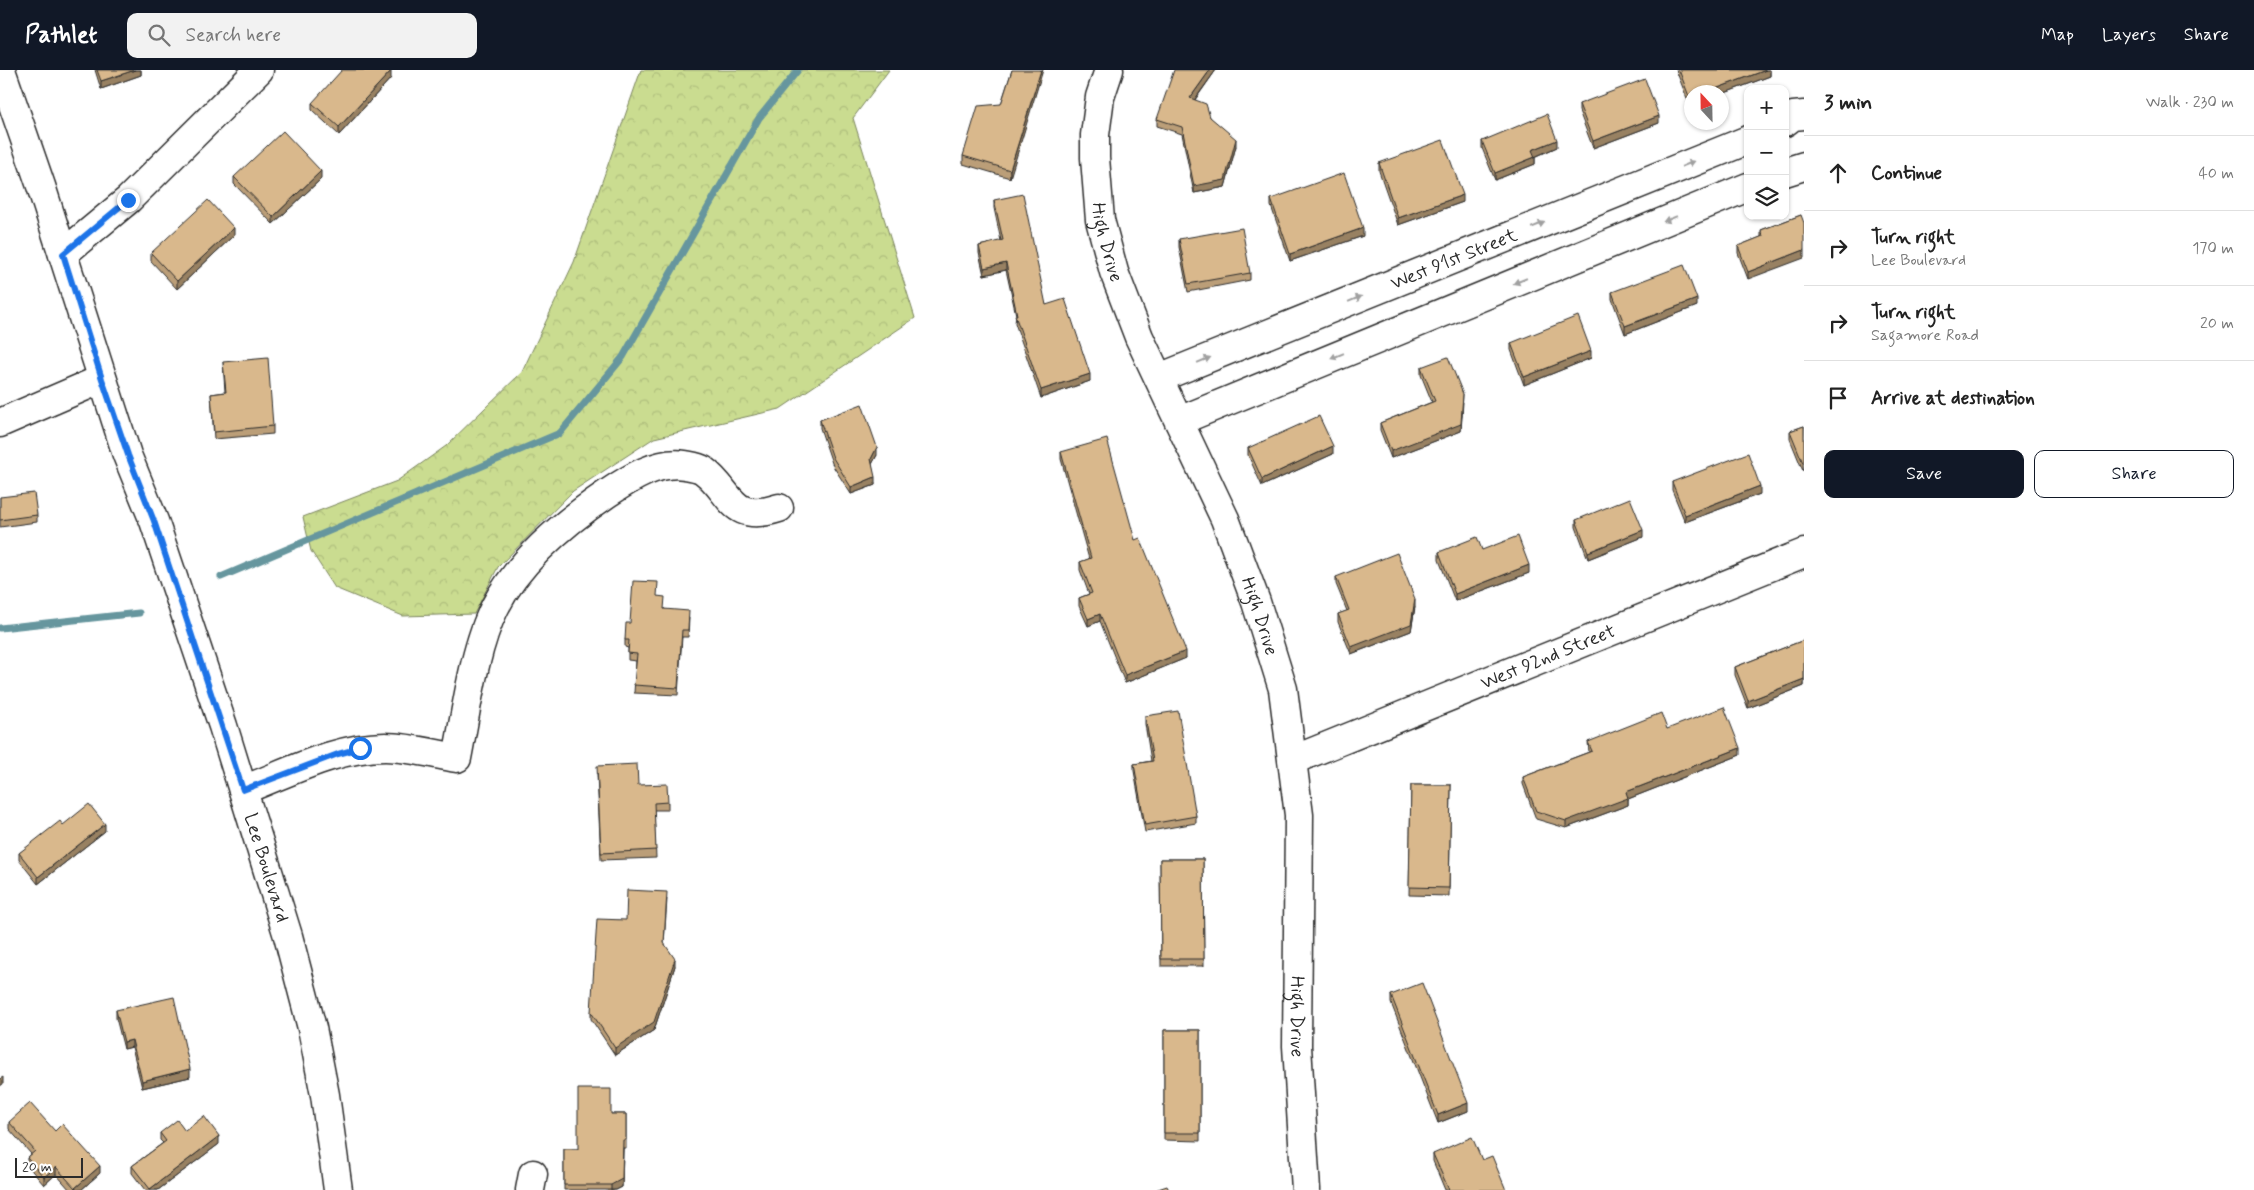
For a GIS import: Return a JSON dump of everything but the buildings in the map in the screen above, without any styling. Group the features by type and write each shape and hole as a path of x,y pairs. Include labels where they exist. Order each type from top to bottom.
{"street":[{"name":"Lee Boulevard","path":"1,70 63,254 102,379 128,455 154,521 243,790 288,936 312,1028 325,1095 338,1190"},
{"path":"63,254 128,200 259,70"},
{"name":"High Drive","path":"1109,70 1100,97 1095,135 1100,220 1114,272 1139,337 1225,519 1261,618 1283,689 1300,815 1297,1046 1306,1190"},
{"path":"1789,119 1793,116 1804,115"},
{"name":"West 91st Street","path":"1159,378 1744,142"},
{"path":"1789,171 1804,166"},
{"path":"1179,420 1744,189"},
{"path":"0,423 102,379"},
{"path":"243,790 338,754 360,748 387,747 458,758 471,686 481,646 494,608 514,575 557,532 591,504 637,476 666,465 682,464 702,469 733,504 743,511 763,513 779,508"},
{"name":"West 92nd Street","path":"1293,760 1804,553"}],"green space":[{"path":"641,70 889,70 853,118 915,318 780,409 654,438 573,491 498,567 474,614 403,616 335,588 311,551 303,517 397,481 446,446 522,372 574,262"}],"waterway":[{"path":"221,577 560,433 623,357 759,118 798,70"},
{"path":"0,628 139,613"}],"route":[{"path":"128,200 63,254 102,379 128,455 154,521 243,790 338,754 360,748"}]}
